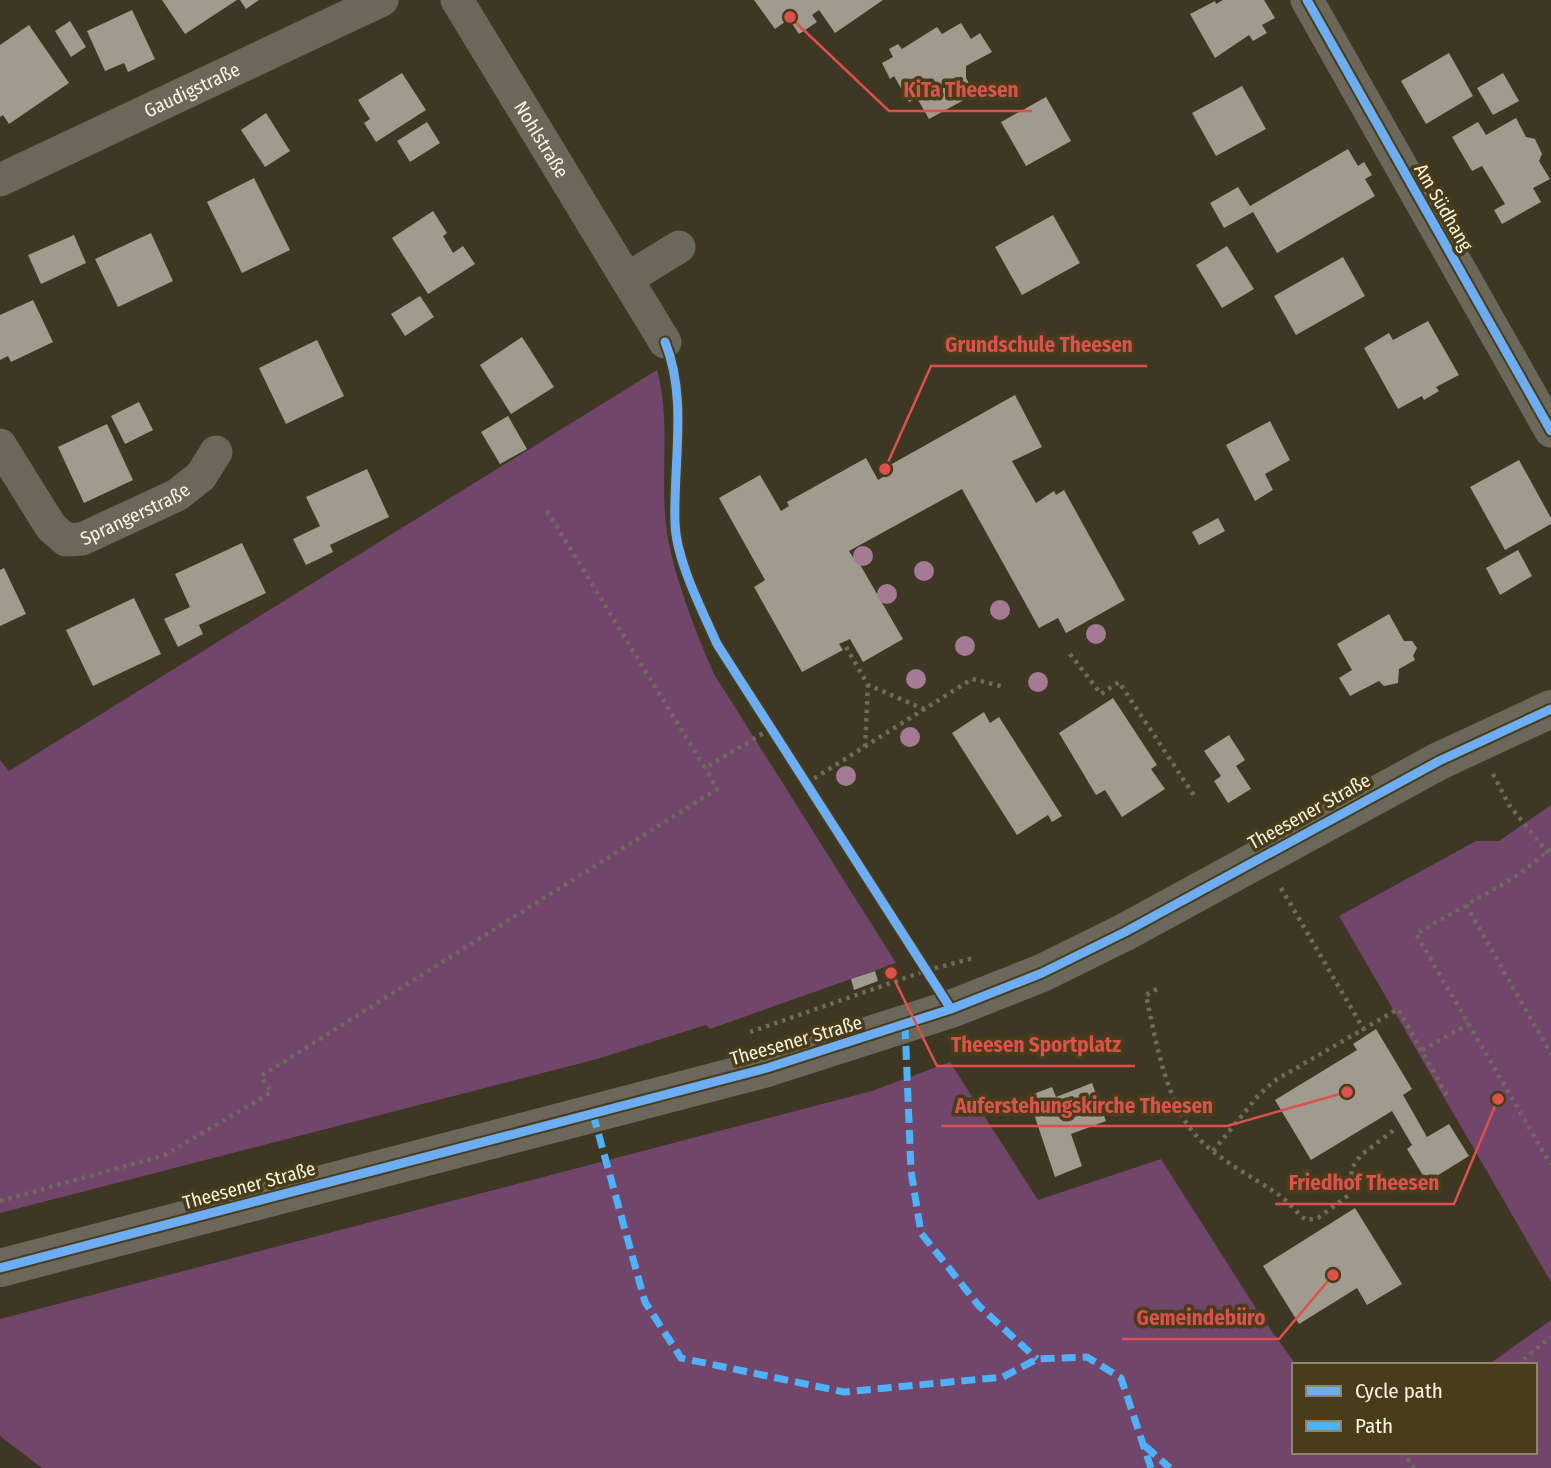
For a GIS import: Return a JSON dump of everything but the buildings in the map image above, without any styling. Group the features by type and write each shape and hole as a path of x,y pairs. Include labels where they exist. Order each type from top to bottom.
{"street":[{"name":"Gaudigstraße","path":"0,180 382,0"},
{"name":"Nohlstraße","path":"457,0 665,342"},
{"name":"Am Südhang","path":"1307,0 1548,420"},
{"path":"627,279 678,247"},
{"name":"Sprangerstraße","path":"0,445 51,527 66,540 82,539 177,495 201,476 216,452"},
{"name":"Theesener Straße","path":"0,1268 767,1068 951,1009 1065,961 1477,743 1551,709"}],"path":[{"path":"0,1201 165,1155 271,1092 261,1076 717,789 547,511"},
{"path":"846,647 868,685 866,747"},
{"path":"1070,654 1101,694 1119,682 1195,797"},
{"path":"807,783 972,679 1005,687"},
{"path":"868,685 925,709"},
{"path":"765,717 779,739"},
{"path":"705,768 772,728"},
{"path":"1477,743 1509,805 1550,853 1515,877 1416,933 1551,1165"},
{"path":"800,772 815,795"},
{"path":"1263,856 1367,1035"},
{"path":"1466,905 1551,1054"},
{"path":"920,958 951,1009"},
{"path":"1157,989 1146,995 1154,1033 1175,1100 1189,1127 1213,1151 1281,1196 1307,1220 1318,1218 1350,1194 1352,1168 1361,1155 1394,1130"},
{"path":"1213,1151 1257,1097 1274,1081 1398,1009 1449,1099"},
{"path":"1422,1050 1469,1024"},
{"path":"1519,1363 1551,1337"}],"shaded area":[{"path":"657,370 663,409 666,525 679,581 700,640 714,674 896,963 710,1029 706,1025 597,1059 0,1213 0,760 9,771"},
{"path":"1551,805 1551,1282 1339,916 1476,841 1499,841"},
{"path":"950,1062 1038,1200 1161,1159 1259,1313 1295,1363 1292,1363 1292,1454 1537,1454 1537,1363 1491,1363 1551,1320 1551,1468 42,1468 0,1436 0,1319 872,1091"}],"marked path":[{"path":"905,1025 911,1171 921,1233 979,1306 1037,1359"},
{"path":"593,1114 645,1302 681,1358 844,1392 1003,1377 1037,1359 1087,1357 1121,1378 1151,1468"},
{"path":"1145,1446 1170,1468"}],"cycle path":[{"path":"1307,0 1551,431"},
{"path":"665,342 672,363 678,408 676,537 697,601 717,644 951,1009"},
{"path":"0,1268 767,1068 951,1009 1042,973 1125,932 1439,761 1551,709"}],"place":[{"name":"KiTa Theesen","path":"790,17"},
{"name":"Grundschule Theesen","path":"885,469"},
{"name":"Theesen Sportplatz","path":"891,973"},
{"name":"Auferstehungskirche Theesen","path":"1347,1092"},
{"name":"Friedhof Theesen","path":"1498,1099"},
{"name":"Gemeindebüro","path":"1333,1275"}]}
